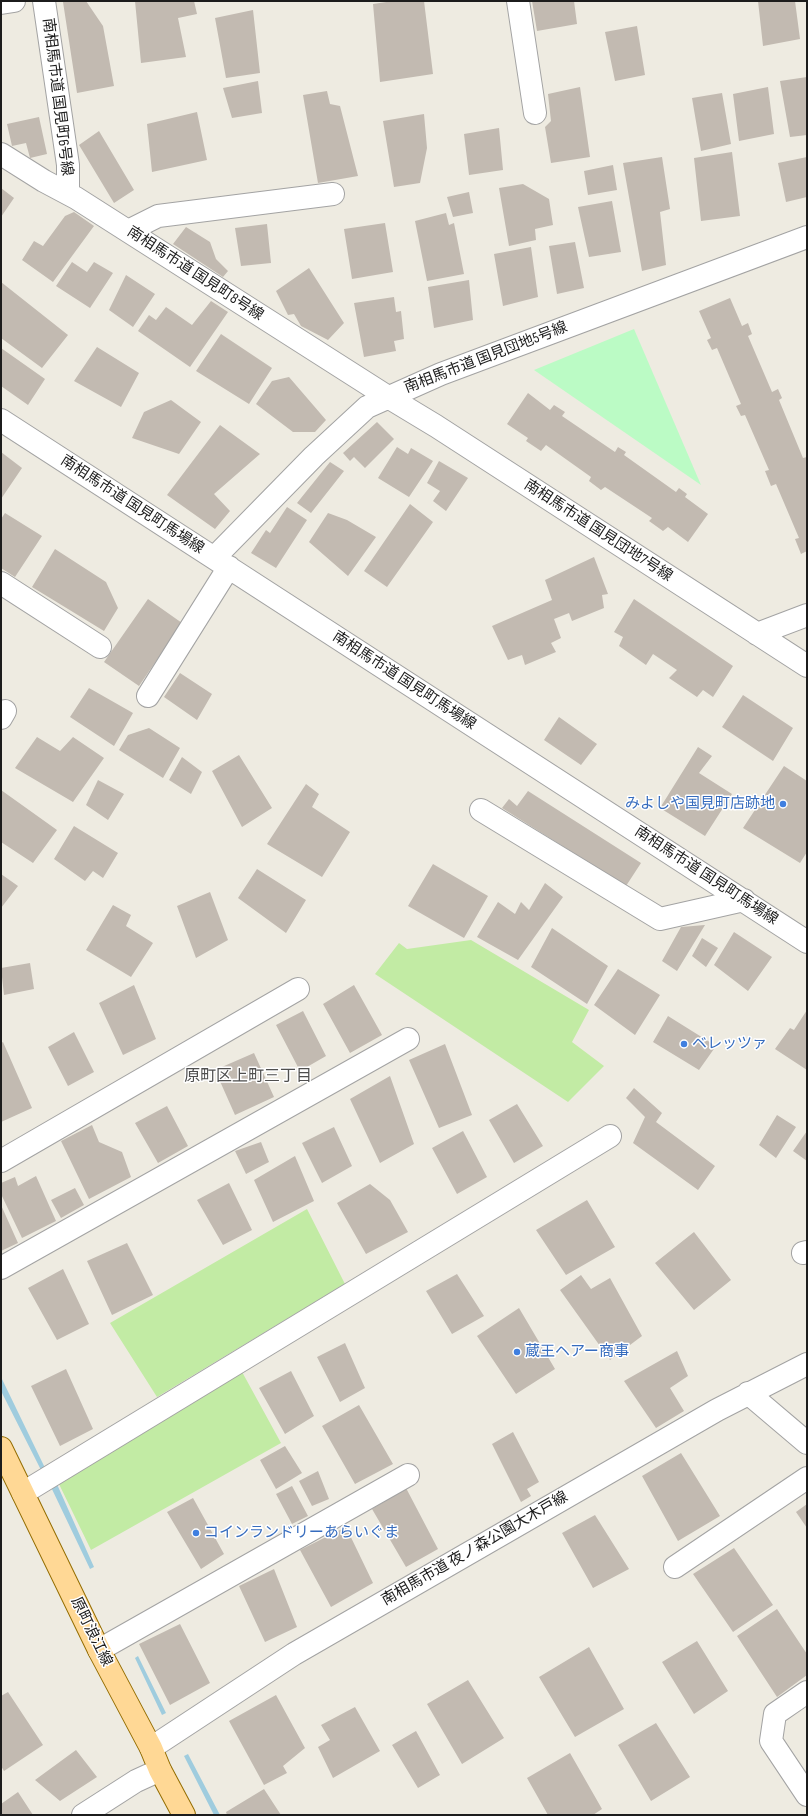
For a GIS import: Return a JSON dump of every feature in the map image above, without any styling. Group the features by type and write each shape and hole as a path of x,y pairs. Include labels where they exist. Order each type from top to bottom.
{"main road":[{"name":"原町浪江線","path":"1,1448 99,1650 152,1748 160,1770 184,1815"}],"street":[{"path":"1,3 14,1"},
{"name":"南相馬市道 国見町6号線","path":"44,1 68,165 68,193"},
{"path":"518,1 535,113"},
{"name":"南相馬市道 国見町8号線","path":"1,154 44,181 68,193 388,397"},
{"path":"128,231 158,216 333,194"},
{"name":"南相馬市道 国見団地5号線","path":"148,696 221,563 319,451 367,407 441,374 807,237"},
{"name":"南相馬市道 国見団地7号線","path":"388,397 436,426 807,666"},
{"name":"南相馬市道 国見町馬場線","path":"1,420 807,942"},
{"path":"1,583 100,646"},
{"path":"757,634 807,615"},
{"path":"481,810 660,919 744,900"},
{"path":"1,1161 298,989"},
{"path":"1,1268 408,1039"},
{"path":"23,1493 610,1136"},
{"name":"南相馬市道 夜ノ森公園大木戸線","path":"152,1748 294,1654 748,1393 807,1364"},
{"path":"748,1393 807,1443"},
{"path":"99,1650 408,1474"},
{"path":"675,1567 807,1478"},
{"path":"807,1692 775,1714 771,1741 807,1795"},
{"path":"83,1815 136,1781 160,1770"}],"green space":[{"path":"634,329 701,485 534,370"},
{"path":"471,940 589,1010 572,1042 604,1066 568,1102 375,974 399,943 407,949"},
{"path":"307,1209 345,1284 157,1397 110,1323"},
{"path":"241,1370 281,1443 91,1550 58,1482"}],"water":[{"path":"1,1377 46,1470 42,1472 1,1391"},
{"path":"56,1482 94,1567 90,1569 50,1485"},
{"path":"138,1656 166,1713 162,1715 135,1658"},
{"path":"188,1754 220,1815 214,1815 184,1756"}],"building":[{"path":"86,1 103,26 114,86 77,93 63,2"},
{"path":"135,1 194,1 197,14 178,18 186,57 141,63"},
{"path":"393,1 424,1 433,74 380,82 373,4"},
{"path":"532,1 574,1 577,24 537,31"},
{"path":"758,1 795,1 800,39 763,46"},
{"path":"253,10 260,73 226,78 215,18"},
{"path":"637,26 645,75 615,81 605,32"},
{"path":"807,77 807,135 790,137 780,81"},
{"path":"258,81 262,113 232,118 223,88"},
{"path":"580,87 590,157 551,163 545,127 551,121 548,94"},
{"path":"768,87 774,134 739,141 733,94"},
{"path":"327,91 330,104 340,106 358,176 318,183 303,95"},
{"path":"722,93 731,144 701,151 692,98"},
{"path":"197,112 207,160 152,172 147,124"},
{"path":"424,114 427,148 420,183 394,187 383,121"},
{"path":"39,117 47,154 30,158 26,143 12,146 7,124"},
{"path":"499,128 503,170 469,175 464,134"},
{"path":"99,131 134,190 114,203 79,145"},
{"path":"732,152 740,216 701,221 694,158"},
{"path":"662,157 670,209 660,212 666,265 642,271 623,163"},
{"path":"807,157 807,197 786,202 778,163"},
{"path":"613,165 617,190 588,195 584,171"},
{"path":"523,184 549,199 553,225 535,229 536,240 509,246 499,188"},
{"path":"1,188 14,198 1,217"},
{"path":"469,192 473,213 453,217 447,197"},
{"path":"612,201 621,252 589,257 578,207"},
{"path":"74,212 94,226 53,282 22,260 34,241 43,246 65,216"},
{"path":"446,213 449,225 454,223 464,274 427,281 415,221"},
{"path":"385,223 393,272 352,279 344,229"},
{"path":"267,224 271,263 241,266 235,228"},
{"path":"186,227 210,242 216,259 228,271 223,277 173,244"},
{"path":"575,242 584,288 557,294 549,246"},
{"path":"531,247 538,297 503,306 494,254"},
{"path":"72,262 87,272 94,262 113,273 90,308 56,286"},
{"path":"309,268 344,323 328,340 301,326 294,314 288,315 276,291"},
{"path":"126,275 155,294 133,327 109,310"},
{"path":"469,280 473,320 434,328 428,287"},
{"path":"1,282 68,335 42,368 1,338"},
{"path":"394,297 396,312 401,311 404,339 394,341 396,351 364,357 354,303"},
{"path":"730,298 742,326 748,323 752,334 748,336 772,392 778,389 782,398 779,400 803,458 807,457 807,551 801,554 795,539 799,538 776,484 771,486 765,471 769,470 745,415 741,416 736,406 741,404 717,348 712,350 707,340 711,338 699,311"},
{"path":"211,301 228,312 190,367 138,331 149,315 156,320 166,307 192,325"},
{"path":"221,334 272,368 249,404 196,371"},
{"path":"97,347 139,373 121,407 74,381"},
{"path":"1,348 45,379 28,405 1,386"},
{"path":"289,377 326,420 315,432 293,432 256,404 272,381"},
{"path":"528,393 550,410 554,405 565,412 562,416 615,452 618,447 626,452 624,455 676,492 679,488 687,494 685,497 708,514 688,542 668,527 663,531 649,521 652,518 605,487 601,490 589,481 591,477 546,445 541,451 526,441 528,438 507,424"},
{"path":"171,400 201,422 179,454 132,438 144,412"},
{"path":"377,422 394,439 365,468 354,457 350,461 343,453"},
{"path":"220,425 260,454 214,494 230,511 215,529 167,495"},
{"path":"397,447 408,454 411,448 433,461 409,497 378,478"},
{"path":"1,452 22,468 1,499"},
{"path":"439,461 468,478 446,511 433,501 440,491 427,483"},
{"path":"330,462 344,471 311,513 297,503"},
{"path":"410,504 433,522 387,587 364,571"},
{"path":"287,507 307,520 276,568 251,553 266,530 270,533"},
{"path":"5,513 42,536 15,577 1,568 1,519"},
{"path":"328,513 347,520 376,537 348,576 309,542"},
{"path":"55,549 106,582 118,608 104,631 32,587"},
{"path":"594,557 608,594 602,595 604,608 572,621 569,613 554,619 561,638 551,643 556,652 525,665 522,655 508,660 492,626 552,600 545,580"},
{"path":"148,599 182,623 139,686 104,662"},
{"path":"634,599 733,666 713,697 703,690 697,697 669,678 677,670 653,654 646,665 619,646 623,637 614,632"},
{"path":"180,673 212,694 197,720 164,697"},
{"path":"89,688 133,713 114,746 70,717"},
{"path":"743,695 793,728 773,761 722,727"},
{"path":"559,717 597,744 581,765 544,740"},
{"path":"149,728 180,748 163,778 119,750 128,735"},
{"path":"37,737 60,751 73,737 104,758 73,802 15,768"},
{"path":"698,747 712,756 699,773 732,794 705,836 660,808"},
{"path":"239,755 272,808 242,827 212,771"},
{"path":"182,757 202,772 191,794 169,780"},
{"name":"みよしや国見町店跡地","path":"784,766 807,781 807,852 800,863 743,828"},
{"path":"98,780 124,794 108,820 86,805"},
{"path":"306,784 319,794 312,807 350,832 322,877 267,844"},
{"path":"1,790 57,830 33,863 1,842"},
{"path":"528,791 641,863 626,886 502,808 509,799 517,806"},
{"path":"74,826 118,853 103,878 93,871 85,881 54,859"},
{"path":"433,864 488,896 464,938 408,906"},
{"path":"257,869 306,900 286,933 238,898"},
{"path":"1,874 18,886 1,908"},
{"path":"545,883 563,897 518,960 477,937 498,902 515,914 521,902 529,910"},
{"path":"210,892 228,940 196,958 177,906"},
{"path":"113,905 131,915 126,926 153,943 131,977 86,950"},
{"path":"705,925 677,971 662,961 681,927"},
{"path":"552,928 608,966 587,1004 531,967"},
{"path":"734,932 772,957 748,991 714,965"},
{"path":"702,938 718,948 706,967 692,956"},
{"path":"30,963 34,989 4,995 1,968"},
{"path":"618,969 660,995 635,1035 594,1005"},
{"path":"134,985 156,1039 123,1055 99,1003"},
{"path":"354,985 382,1035 350,1053 323,1004"},
{"path":"807,1010 807,1070 775,1049 790,1028 794,1030"},
{"path":"303,1011 326,1056 300,1071 276,1025"},
{"name":"ベレッツァ","path":"668,1016 716,1046 699,1070 653,1042"},
{"path":"74,1032 94,1072 68,1086 48,1047"},
{"path":"3,1042 32,1108 1,1122 1,1043"},
{"path":"445,1044 472,1115 439,1128 409,1060"},
{"path":"254,1053 274,1097 235,1115 215,1070"},
{"path":"390,1076 414,1144 380,1163 350,1099"},
{"path":"634,1088 662,1113 656,1122 715,1166 698,1190 633,1143 645,1117 626,1098"},
{"path":"517,1104 543,1146 514,1163 489,1120"},
{"path":"167,1106 188,1146 158,1163 135,1123"},
{"path":"777,1115 796,1127 776,1158 759,1145"},
{"path":"92,1125 99,1142 122,1152 131,1177 89,1199 61,1141"},
{"path":"334,1127 352,1166 322,1183 302,1143"},
{"path":"463,1131 487,1177 457,1194 432,1148"},
{"path":"807,1131 807,1161 793,1151"},
{"path":"261,1142 269,1162 246,1174 235,1151"},
{"path":"295,1156 314,1201 273,1222 254,1180"},
{"path":"36,1176 56,1221 22,1238 1,1194 1,1183 15,1177 18,1186"},
{"path":"229,1183 252,1230 223,1245 197,1200"},
{"path":"370,1184 390,1200 408,1232 366,1254 337,1203"},
{"path":"75,1188 84,1205 61,1218 51,1200"},
{"path":"587,1200 615,1247 566,1275 536,1230"},
{"path":"1,1205 18,1243 1,1251"},
{"path":"694,1232 731,1280 694,1310 655,1263"},
{"path":"127,1243 153,1295 112,1315 87,1261"},
{"path":"63,1269 89,1324 57,1340 28,1288"},
{"path":"457,1274 484,1316 452,1334 426,1291"},
{"path":"581,1275 591,1289 610,1278 642,1336 610,1360 560,1290"},
{"name":"蔵王ヘアー商事","path":"519,1308 555,1369 516,1394 477,1336"},
{"path":"345,1343 365,1388 340,1402 317,1357"},
{"path":"677,1351 688,1376 670,1388 684,1411 656,1428 624,1381"},
{"path":"66,1369 93,1429 60,1446 31,1386"},
{"path":"291,1371 314,1416 285,1434 259,1388"},
{"path":"359,1405 393,1464 355,1484 322,1426"},
{"path":"513,1432 539,1482 527,1489 531,1496 521,1502 492,1444"},
{"path":"285,1446 302,1473 276,1489 260,1460"},
{"path":"681,1453 720,1516 678,1541 642,1476"},
{"path":"318,1471 329,1499 312,1506 299,1481"},
{"path":"292,1486 308,1516 292,1524 276,1494"},
{"path":"406,1488 438,1549 406,1567 372,1509"},
{"name":"コインランドリーあらいぐま","path":"193,1498 224,1554 201,1569 167,1512"},
{"path":"807,1504 807,1528 796,1512"},
{"path":"595,1515 629,1569 593,1588 562,1533"},
{"path":"346,1527 373,1583 331,1607 300,1550"},
{"path":"734,1548 773,1605 733,1632 693,1574"},
{"path":"274,1569 297,1627 265,1642 239,1586"},
{"path":"777,1609 807,1654 807,1675 777,1697 737,1636"},
{"path":"180,1624 210,1683 170,1705 139,1644"},
{"path":"697,1641 728,1691 694,1714 662,1662"},
{"path":"589,1647 624,1709 575,1737 539,1677"},
{"path":"468,1680 504,1738 462,1764 427,1704"},
{"path":"8,1692 43,1745 4,1771 1,1766 1,1696"},
{"path":"276,1695 305,1748 283,1766 287,1773 264,1785 229,1721"},
{"path":"355,1707 380,1751 333,1778 318,1747 330,1740 321,1725"},
{"path":"656,1723 690,1777 651,1801 618,1745"},
{"path":"416,1731 440,1775 418,1788 392,1745"},
{"path":"76,1750 97,1777 60,1801 35,1780"},
{"path":"570,1753 602,1809 593,1815 548,1815 527,1778"},
{"path":"264,1789 281,1815 227,1815 226,1812"},
{"path":"18,1792 33,1815 1,1815 1,1804"}],"place":[{"name":"みよしや国見町店跡地","path":"783,804"},
{"name":"ベレッツァ","path":"684,1044"},
{"name":"蔵王ヘアー商事","path":"517,1352"},
{"name":"コインランドリーあらいぐま","path":"196,1533"}],"district":[{"name":"原町区上町三丁目","path":"248,1077"}]}
